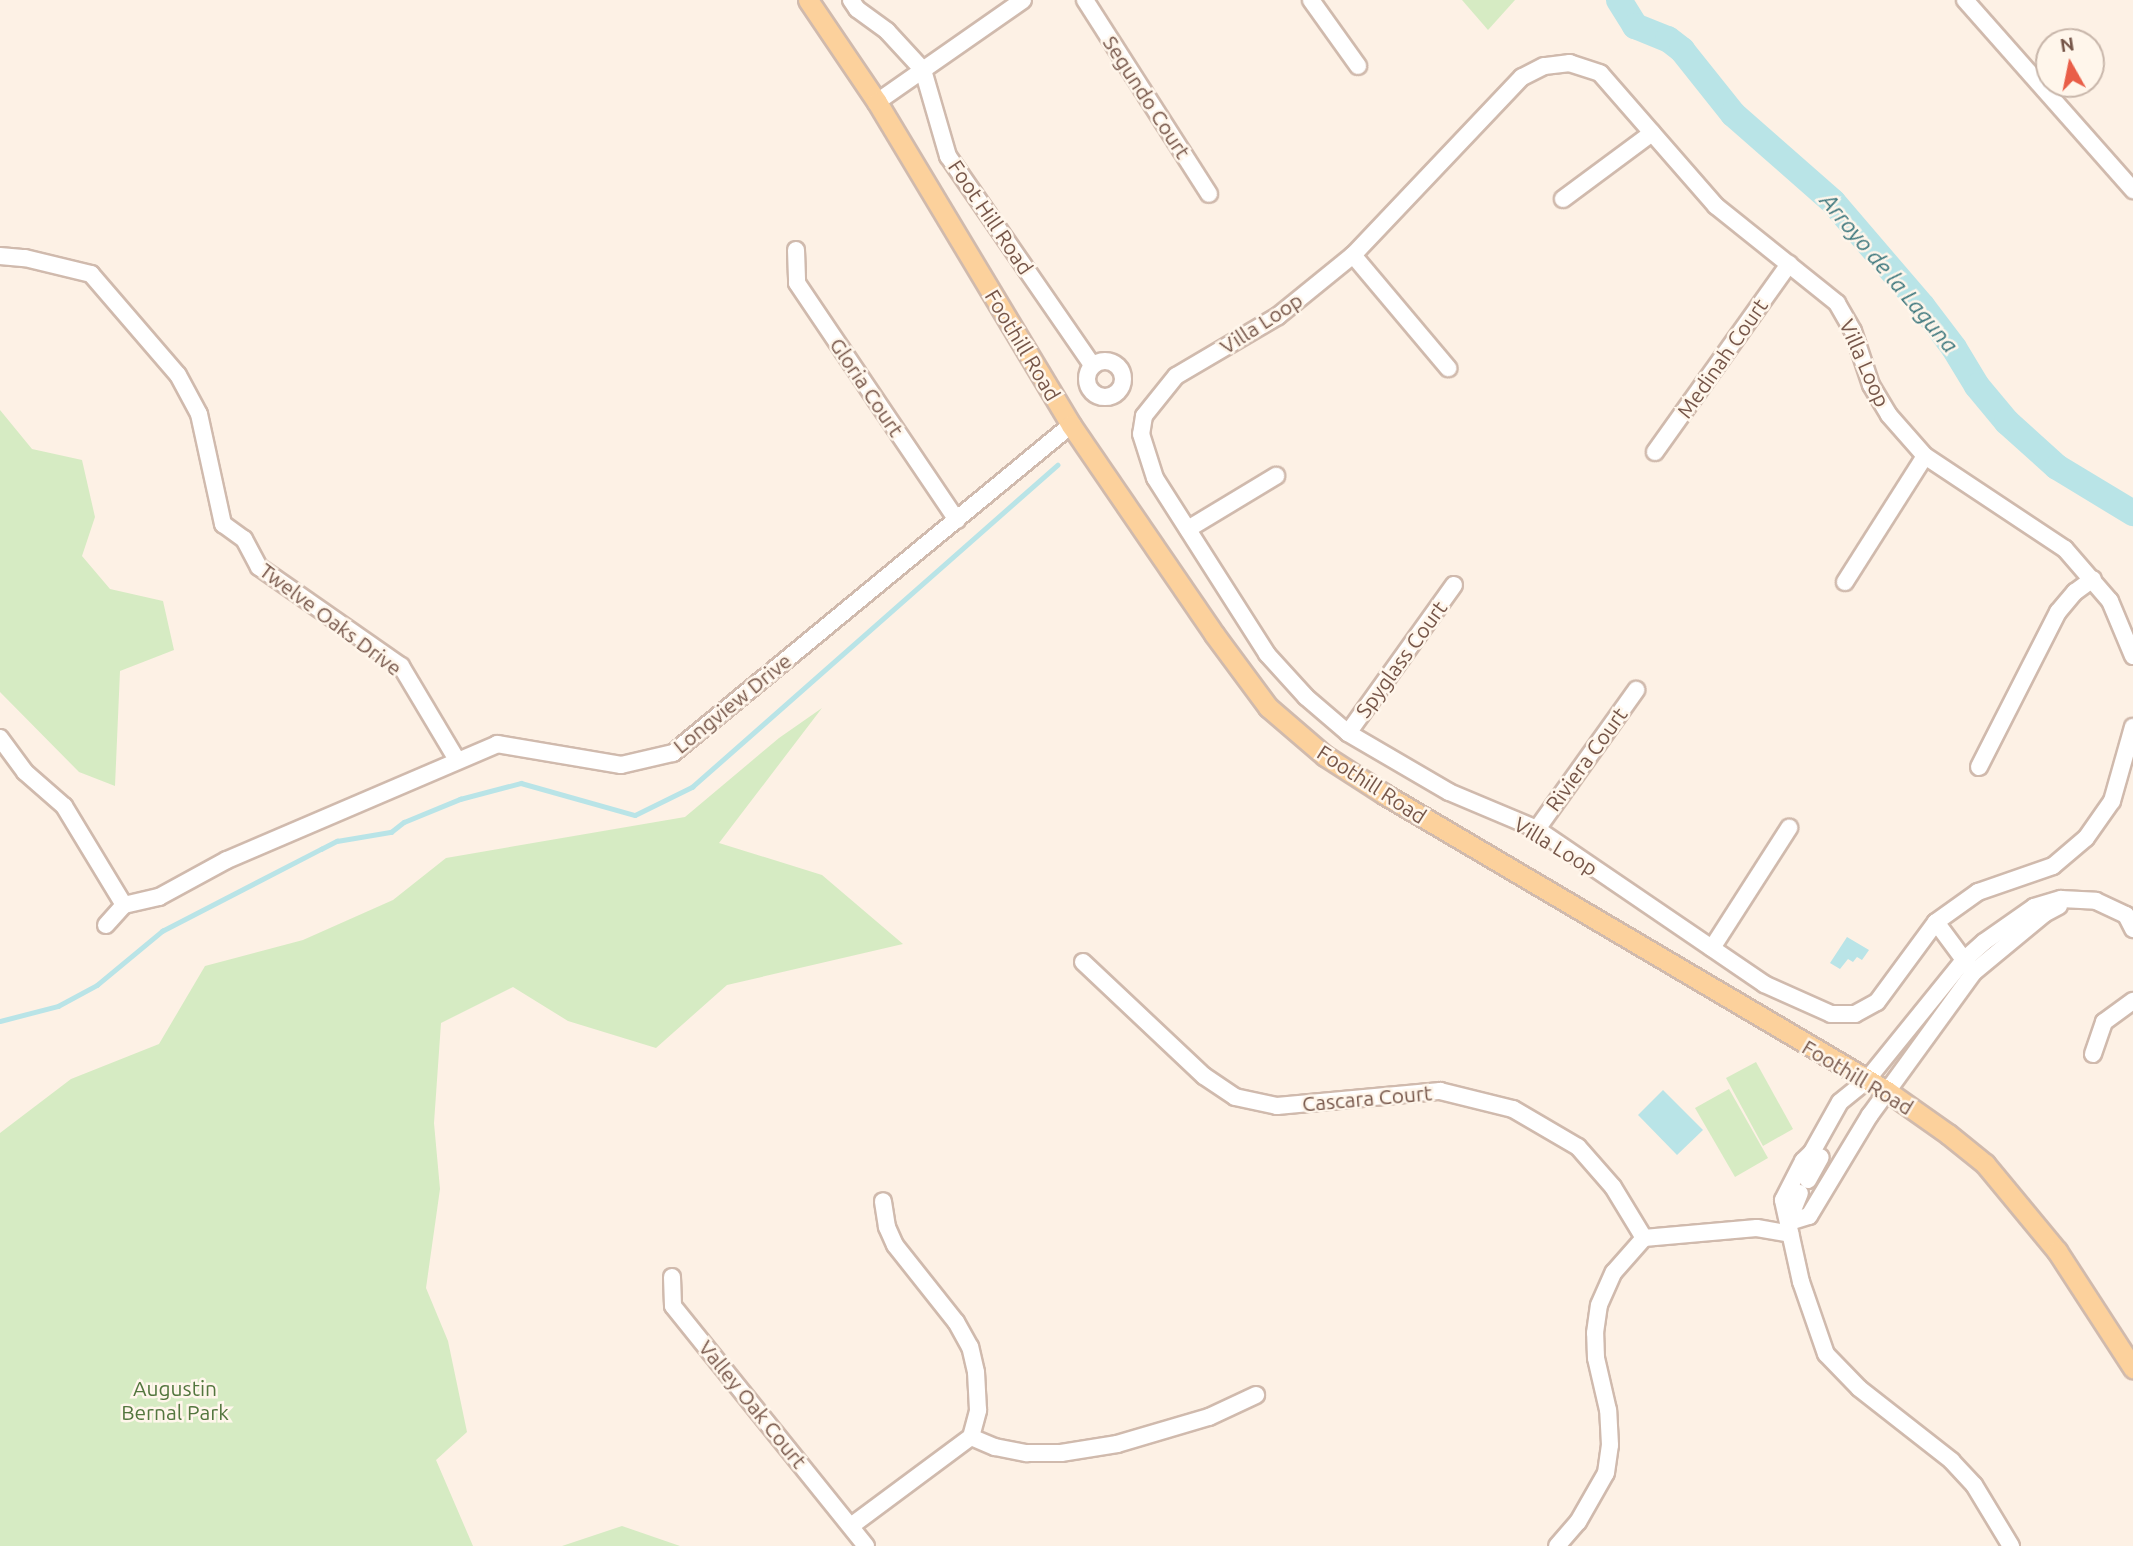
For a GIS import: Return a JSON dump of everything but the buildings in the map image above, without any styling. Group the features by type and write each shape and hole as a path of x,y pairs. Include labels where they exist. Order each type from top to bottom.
{"main road":[{"name":"Foothill Road","path":"808,0 877,102 1071,425 1214,634 1268,707 1325,757 1866,1082 1886,1091 1985,1164 2057,1251 2133,1368"}],"street":[{"name":"Foot Hill Road","path":"851,0 858,9 887,31 923,70 948,156 1093,366"},
{"path":"877,102 1023,0"},
{"name":"Segundo Court","path":"1086,0 1209,194"},
{"path":"1311,0 1358,66"},
{"path":"1965,0 2133,190"},
{"name":"Villa Loop","path":"2133,656 2110,601 2065,549 1924,456 1889,415 1871,385 1853,331 1837,303 1716,206 1600,73 1570,63 1544,66 1522,77 1353,255 1278,316 1176,376 1144,416 1141,434 1144,451 1155,478 1266,654 1306,697 1348,733 1449,792 1536,829 1764,984 1831,1014 1855,1014 1877,1002 1936,922 1979,892 2053,866 2086,838 2112,802 2133,727"},
{"path":"1563,199 1652,134"},
{"name":"Gloria Court","path":"796,250 797,282 957,520"},
{"path":"1353,255 1448,368"},
{"name":"Twelve Oaks Drive","path":"0,256 25,258 91,274 178,375 199,414 223,524 244,539 259,567 401,666 457,760"},
{"name":"Medinah Court","path":"1655,453 1789,264"},
{"name":"Longview Drive","path":"124,905 159,897 227,860 497,744 621,765 673,753 1071,425"},
{"path":"1845,582 1924,456"},
{"path":"1188,529 1276,476"},
{"path":"1979,767 2058,612 2075,592 2093,579"},
{"name":"Spyglass Court","path":"1348,733 1454,585"},
{"name":"Riviera Court","path":"1536,829 1636,690"},
{"path":"0,738 25,772 64,806 124,905 106,925"},
{"path":"1712,948 1789,828"},
{"path":"1789,1228 1840,1102 1866,1082 1969,966 2044,914 2074,899 2096,901 2126,915 2133,929"},
{"path":"1936,922 1969,966"},
{"name":"Cascara Court","path":"1083,962 1204,1076 1235,1097 1277,1106 1440,1091 1475,1097 1523,1114 1578,1147 1613,1187 1644,1238"},
{"path":"1557,1546 1578,1522 1606,1473 1610,1444 1608,1410 1596,1358 1595,1333 1599,1305 1614,1272 1644,1238 1757,1228 1789,1228 1809,1216 1886,1091 1969,966"},
{"path":"2093,1054 2105,1022 2133,1001"},
{"path":"1817,1155 1838,1166"},
{"path":"1817,1155 1803,1161 1783,1200 1801,1282 1826,1354 1859,1388 1952,1461 1974,1485 2011,1546"},
{"path":"851,1526 971,1437 978,1410 976,1372 970,1347 956,1322 895,1245 887,1227 883,1201"},
{"name":"Valley Oak Court","path":"672,1277 673,1306 866,1546"},
{"path":"971,1437 995,1447 1027,1453 1061,1453 1117,1444 1209,1417 1256,1395"}],"green space":[{"path":"1462,0 1515,0 1488,30"},
{"path":"0,410 32,449 82,460 95,517 82,556 110,589 163,601 174,650 120,671 115,786 79,772 0,692"},
{"name":"Augustin Bernal Park","path":"822,708 719,843 822,875 903,944 727,985 656,1048 568,1021 513,987 441,1023 434,1123 440,1189 426,1288 448,1341 467,1432 436,1460 473,1546 0,1546 0,1133 71,1079 159,1044 205,966 303,940 393,900 446,858 685,817 779,738"},
{"path":"1756,1062 1793,1129 1763,1146 1726,1078"},
{"path":"1729,1089 1768,1158 1735,1177 1695,1108"},
{"path":"622,1526 680,1546 562,1546"}],"water":[{"path":"1847,937 1869,950 1862,960 1857,957 1853,962 1848,959 1840,969 1830,963"},
{"path":"1663,1090 1703,1130 1677,1155 1638,1115"}],"waterway":[{"name":"Arroyo de la Laguna","path":"1619,0 1635,26 1668,39 1682,50 1733,114 1833,202 1923,307 1954,348 1977,386 2007,422 2057,467 2133,513"},
{"path":"0,1021 58,1006 97,985 162,931 337,841 391,832 404,822 460,799 521,783 635,815 692,787 1057,465"}]}
